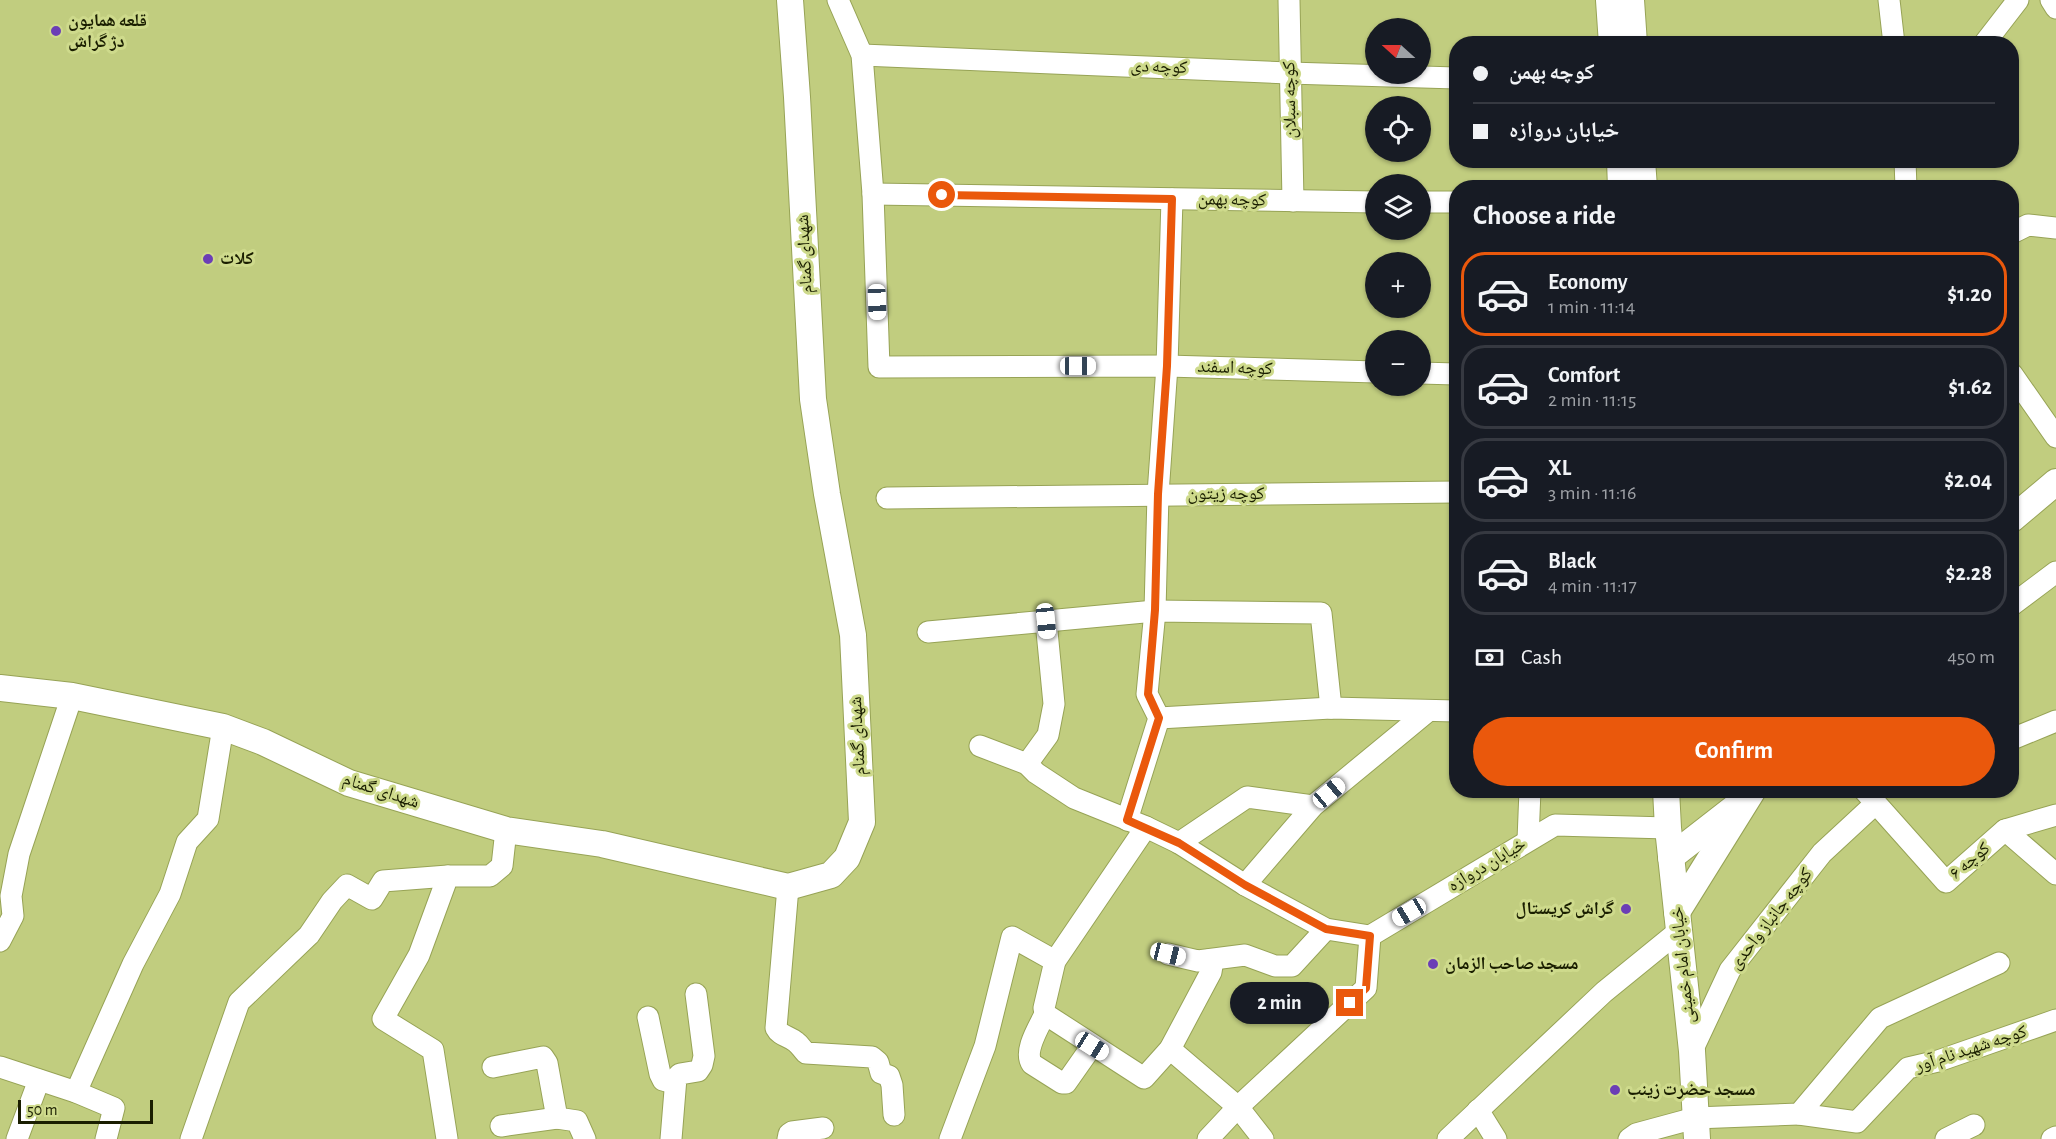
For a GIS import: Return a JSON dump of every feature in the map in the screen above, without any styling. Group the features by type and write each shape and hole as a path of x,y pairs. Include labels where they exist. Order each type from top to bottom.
{"street":[{"name":"شهدای گمنام","path":"0,688 72,696 223,727 263,742 349,783 506,830 602,844 788,887 831,875 847,858 862,822 853,635 827,494 813,399 790,0"},
{"path":"838,0 862,55 873,194"},
{"name":"کوچه سبلان","path":"1289,0 1293,201"},
{"path":"1609,0 1611,36"},
{"path":"1630,0 1633,36"},
{"path":"1889,0 1893,36"},
{"path":"2050,0 2056,8"},
{"path":"1990,36 2017,1"},
{"name":"کوچه دی","path":"862,55 1449,78"},
{"name":"کوچه بهمن","path":"873,194 1365,201"},
{"name":"کوچه اسفند","path":"873,194 879,367 1167,366 1365,372"},
{"path":"1092,1046 1066,1083 1062,1083 1032,1064 1029,1059 1029,1052 1045,1014 1044,1008 1055,961 1137,823 1159,718 1148,694 1155,610 1158,494 1167,366 1172,199"},
{"path":"1431,202 1449,202"},
{"path":"2019,230 2028,225 2056,228"},
{"path":"1431,373 1449,374"},
{"path":"2019,384 2056,437"},
{"path":"2019,513 2056,482"},
{"name":"کوچه زیتون","path":"887,498 1449,492"},
{"path":"2019,600 2056,573"},
{"path":"928,632 1155,610 1321,613 1331,708"},
{"path":"1027,764 1048,735 1054,704 1046,621"},
{"path":"0,941 13,916 11,896 19,854 72,696"},
{"path":"1159,718 1331,708 1449,711"},
{"path":"1245,885 1313,806 1427,712"},
{"path":"2019,736 2056,721"},
{"path":"76,1092 133,964 170,894 187,842 208,819 223,727"},
{"path":"980,747 1027,764 1035,773 1074,798 1137,823 1179,843 1245,885 1326,929 1370,936 1366,988 1238,1107 1208,1139"},
{"path":"1179,843 1247,796 1313,806"},
{"path":"1528,840 1530,798"},
{"name":"خیابان امام خمینی","path":"1666,798 1692,1051 1696,1128"},
{"path":"1671,857 1746,798"},
{"path":"1448,1139 1678,921 1748,798"},
{"name":"کوچه جانباز واحدی","path":"1692,1051 1730,970 1822,853 1869,798"},
{"name":"کوچه ۶","path":"1871,798 1946,882 2005,830 2056,815"},
{"name":"خیابان دروازه","path":"1370,936 1555,825 1668,828"},
{"path":"191,1139 239,1002 309,935 346,885 372,899 383,881 448,876 490,876 502,866 506,830"},
{"path":"2005,830 2056,874"},
{"path":"447,1139 433,1050 383,1019 419,955 448,876"},
{"path":"788,887 776,1028 778,1032 797,1042 807,1053 872,1057 878,1062 881,1073 889,1076 894,1115"},
{"path":"1168,954 1198,961 1245,955 1275,966 1292,966 1326,929"},
{"path":"950,1139 985,1046 1012,937 1055,961"},
{"path":"1045,1014 1143,1078 1170,1049 1211,972 1212,966 1209,960"},
{"path":"1799,1114 1880,1018 1999,963"},
{"path":"671,1139 675,1083 680,1074 698,1071 704,1056 696,994"},
{"path":"648,1017 660,1074 663,1080 675,1083"},
{"name":"کوچه شهید نام آور","path":"1629,1139 1636,1134 1799,1114 1857,1122 1908,1068 1938,1061 2056,1020"},
{"path":"1170,1049 1238,1107 1263,1139"},
{"path":"493,1067 543,1057 547,1063 557,1118"},
{"path":"0,1067 76,1092 114,1108 106,1139"},
{"path":"17,1139 39,1080"},
{"path":"1478,1110 1496,1139"},
{"path":"501,1126 557,1118 577,1121 585,1139"},
{"path":"1946,1139 1974,1125"},
{"path":"788,1139 792,1132 823,1128"},
{"path":"2052,1139 2056,1137"}],"place":[{"name":"قلعه همایون دژ گراش","path":"56,31"},
{"name":"کلات","path":"208,259"},
{"name":"گراش کریستال","path":"1626,909"},
{"name":"مسجد صاحب الزمان","path":"1433,964"},
{"name":"مسجد حضرت زینب","path":"1615,1090"}],"route":[{"path":"942,195 1172,199 1167,366 1158,494 1155,610 1148,694 1159,718 1127,820 1179,843 1245,885 1326,929 1370,936 1366,988 1350,1003"}]}
